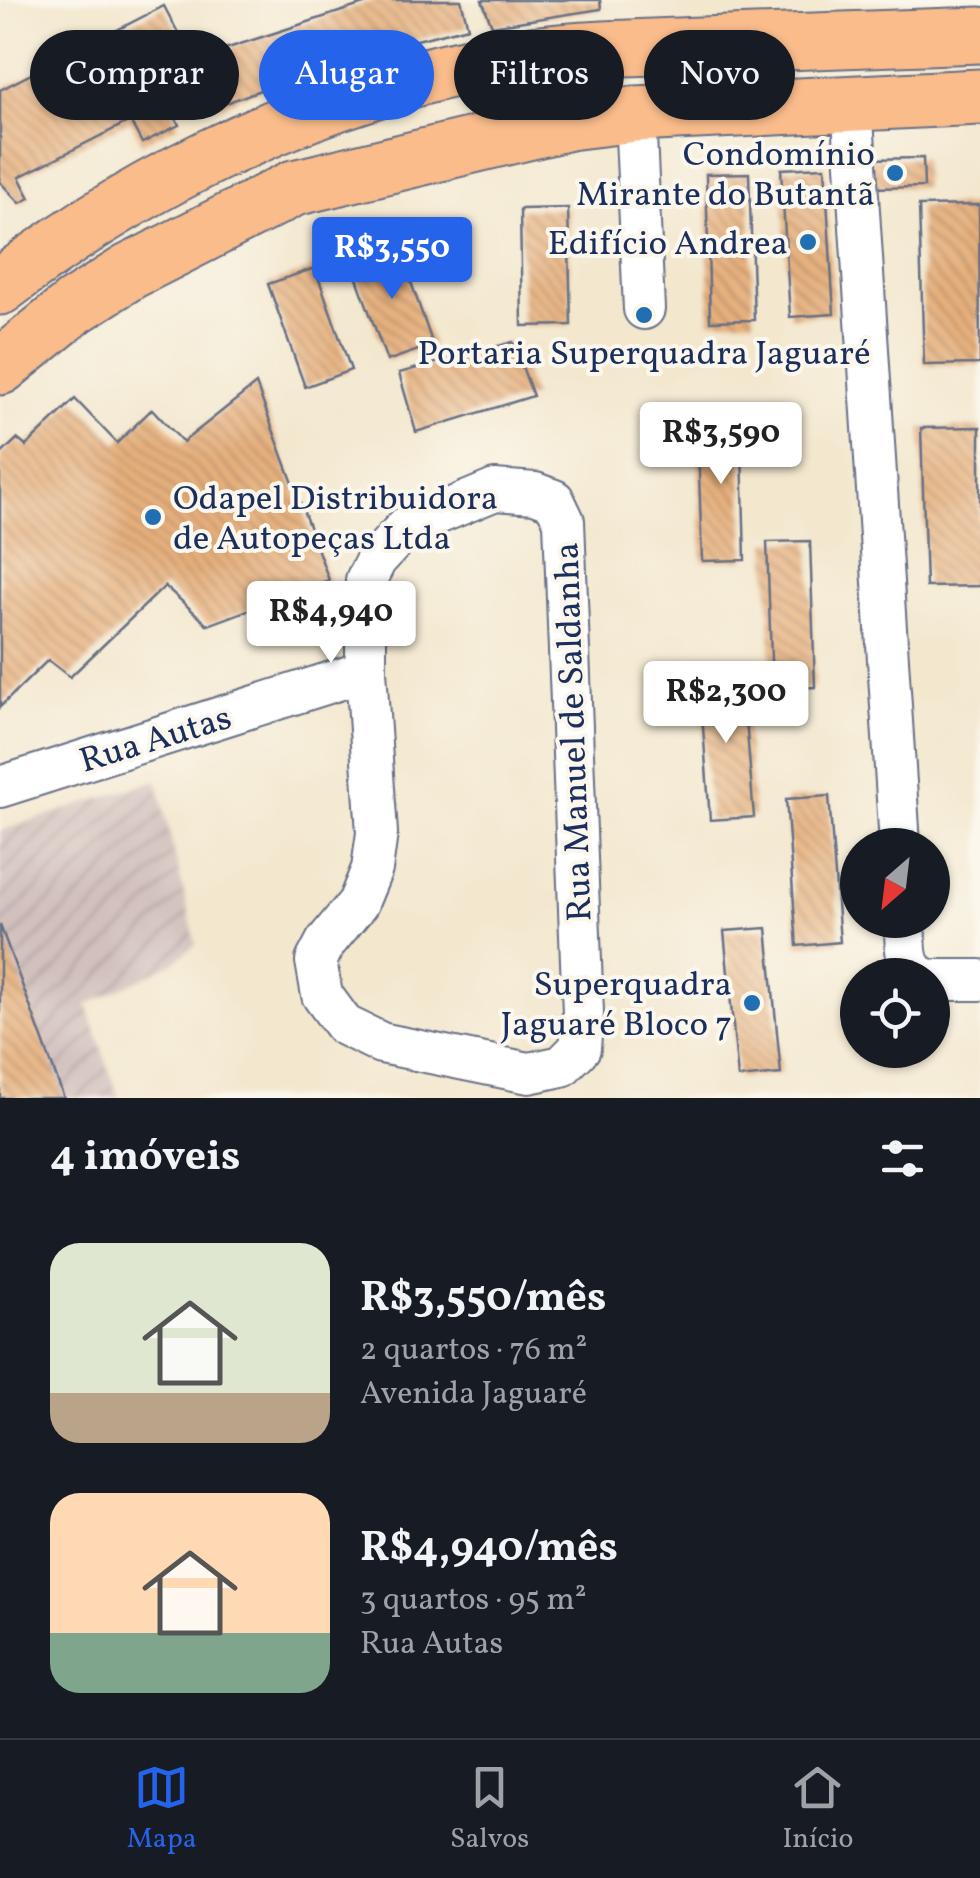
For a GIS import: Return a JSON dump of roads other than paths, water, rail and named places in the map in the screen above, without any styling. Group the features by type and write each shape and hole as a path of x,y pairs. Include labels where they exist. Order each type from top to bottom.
{"highway":[{"path":"0,286 66,236 169,176 264,131 426,77 504,59 576,50 980,35"},
{"path":"0,367 74,307 129,272 294,188 500,136 635,114 980,97"}],"street":[{"path":"852,103 899,828"},
{"path":"635,114 644,309"},
{"name":"Rua Manuel de Saldanha","path":"495,490 535,493 554,500 562,508 583,1013 580,1048 562,1066 529,1074 381,1043 344,1025 322,996 316,961 358,902 372,869 378,833 366,671 366,580 376,560 406,527 495,490"},
{"name":"Rua Autas","path":"0,786 366,671"},
{"path":"950,980 980,980"}],"place":[{"name":"Condomínio Mirante do Butantã","path":"895,173"},
{"name":"Edifício Andrea","path":"808,242"},
{"name":"Portaria Superquadra Jaguaré","path":"644,315"},
{"name":"Odapel Distribuidora de Autopeças Ltda","path":"153,517"},
{"name":"Superquadra Jaguaré Bloco 7","path":"752,1003"}]}
